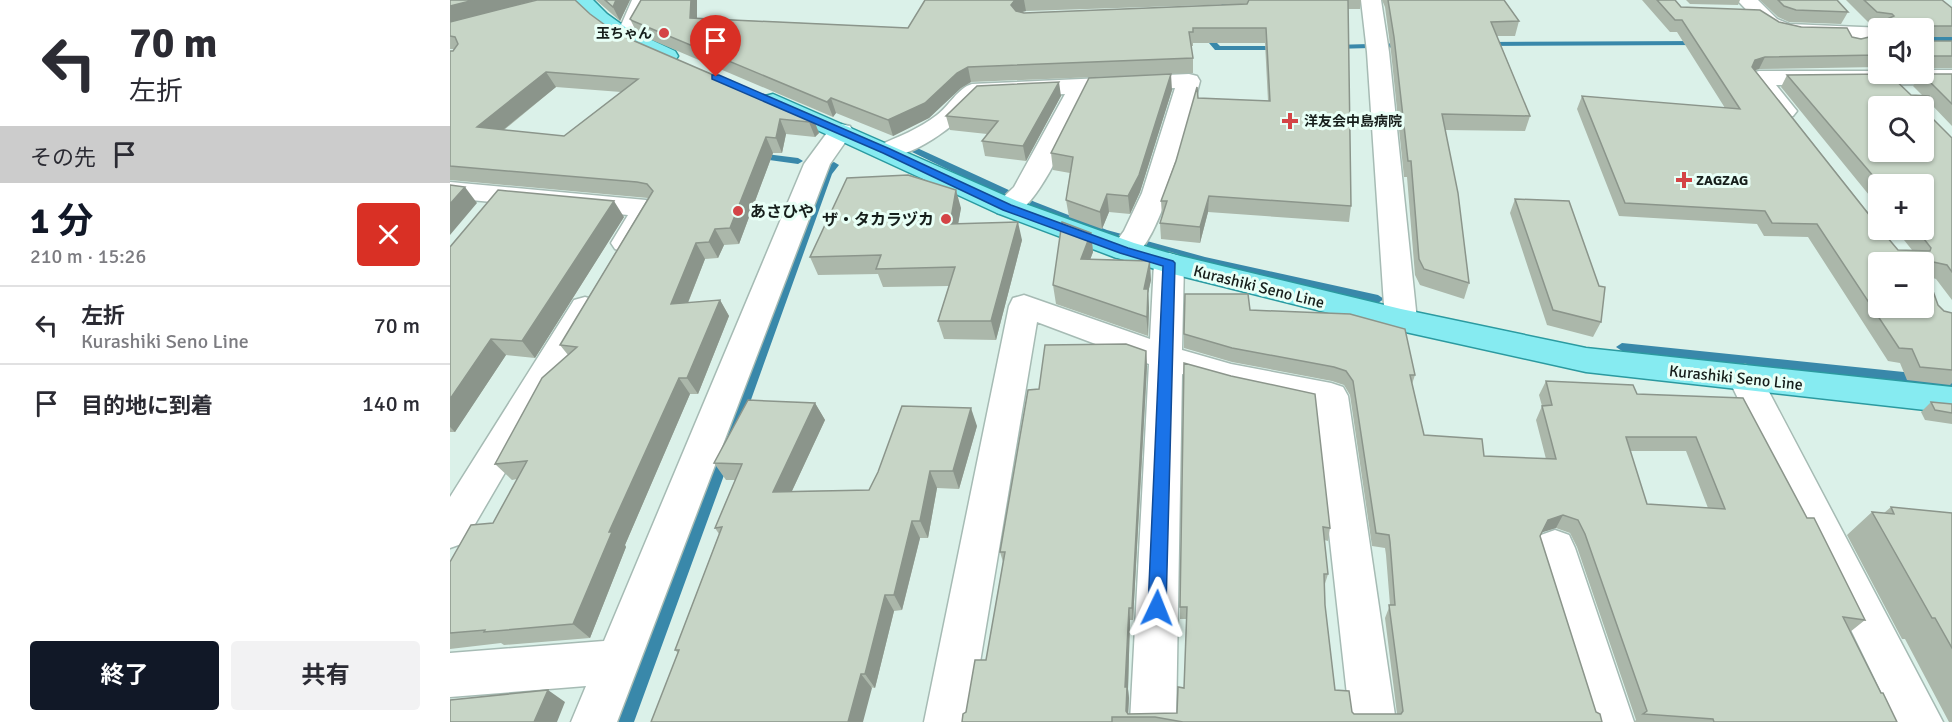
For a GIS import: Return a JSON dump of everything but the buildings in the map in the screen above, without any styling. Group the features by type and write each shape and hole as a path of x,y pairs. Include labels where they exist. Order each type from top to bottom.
{"main road":[{"path":"569,1 632,41 687,64"},
{"name":"Kurashiki Seno Line","path":"753,93 886,151 1131,242 1169,263 1401,320 1586,360 1952,400"}],"street":[{"path":"620,33 631,26 642,0"},
{"path":"1371,0 1401,320"},
{"path":"1748,9 1786,30 1865,50 1952,76"},
{"path":"1865,50 1907,96"},
{"path":"1802,133 1759,78 1865,50"},
{"path":"886,151 943,124 961,109 972,92 1189,81 1158,183 1131,242"},
{"path":"1015,200 1082,86"},
{"path":"594,722 817,164 841,131"},
{"path":"450,190 646,208 450,531"},
{"path":"480,221 503,194"},
{"path":"1153,722 1169,263"},
{"path":"947,722 1024,306 1166,357 1231,376 1331,396 1373,722"},
{"path":"1745,378 1920,722"},
{"path":"1555,548 1611,722"},
{"path":"450,675 618,662"}],"waterway":[{"path":"1227,0 1213,43 1218,48 1280,48"},
{"path":"1934,39 1952,39"},
{"path":"1483,44 1700,43"},
{"path":"1333,47 1406,45"},
{"path":"915,150 1031,204 1103,232 1205,261 1378,299"},
{"path":"757,156 798,161"},
{"path":"731,436 827,174 834,165"},
{"path":"1622,347 1952,382"},
{"path":"626,722 724,456"}],"place":[{"name":"玉ちゃん","path":"664,33"},
{"name":"洋友会中島病院","path":"1290,121"},
{"name":"ZAGZAG","path":"1684,180"},
{"name":"あさひや","path":"738,211"},
{"name":"ザ・タカラヅカ","path":"946,219"}],"route":[{"path":"716,77 1007,207 1124,250 1169,263 1157,608"}]}
